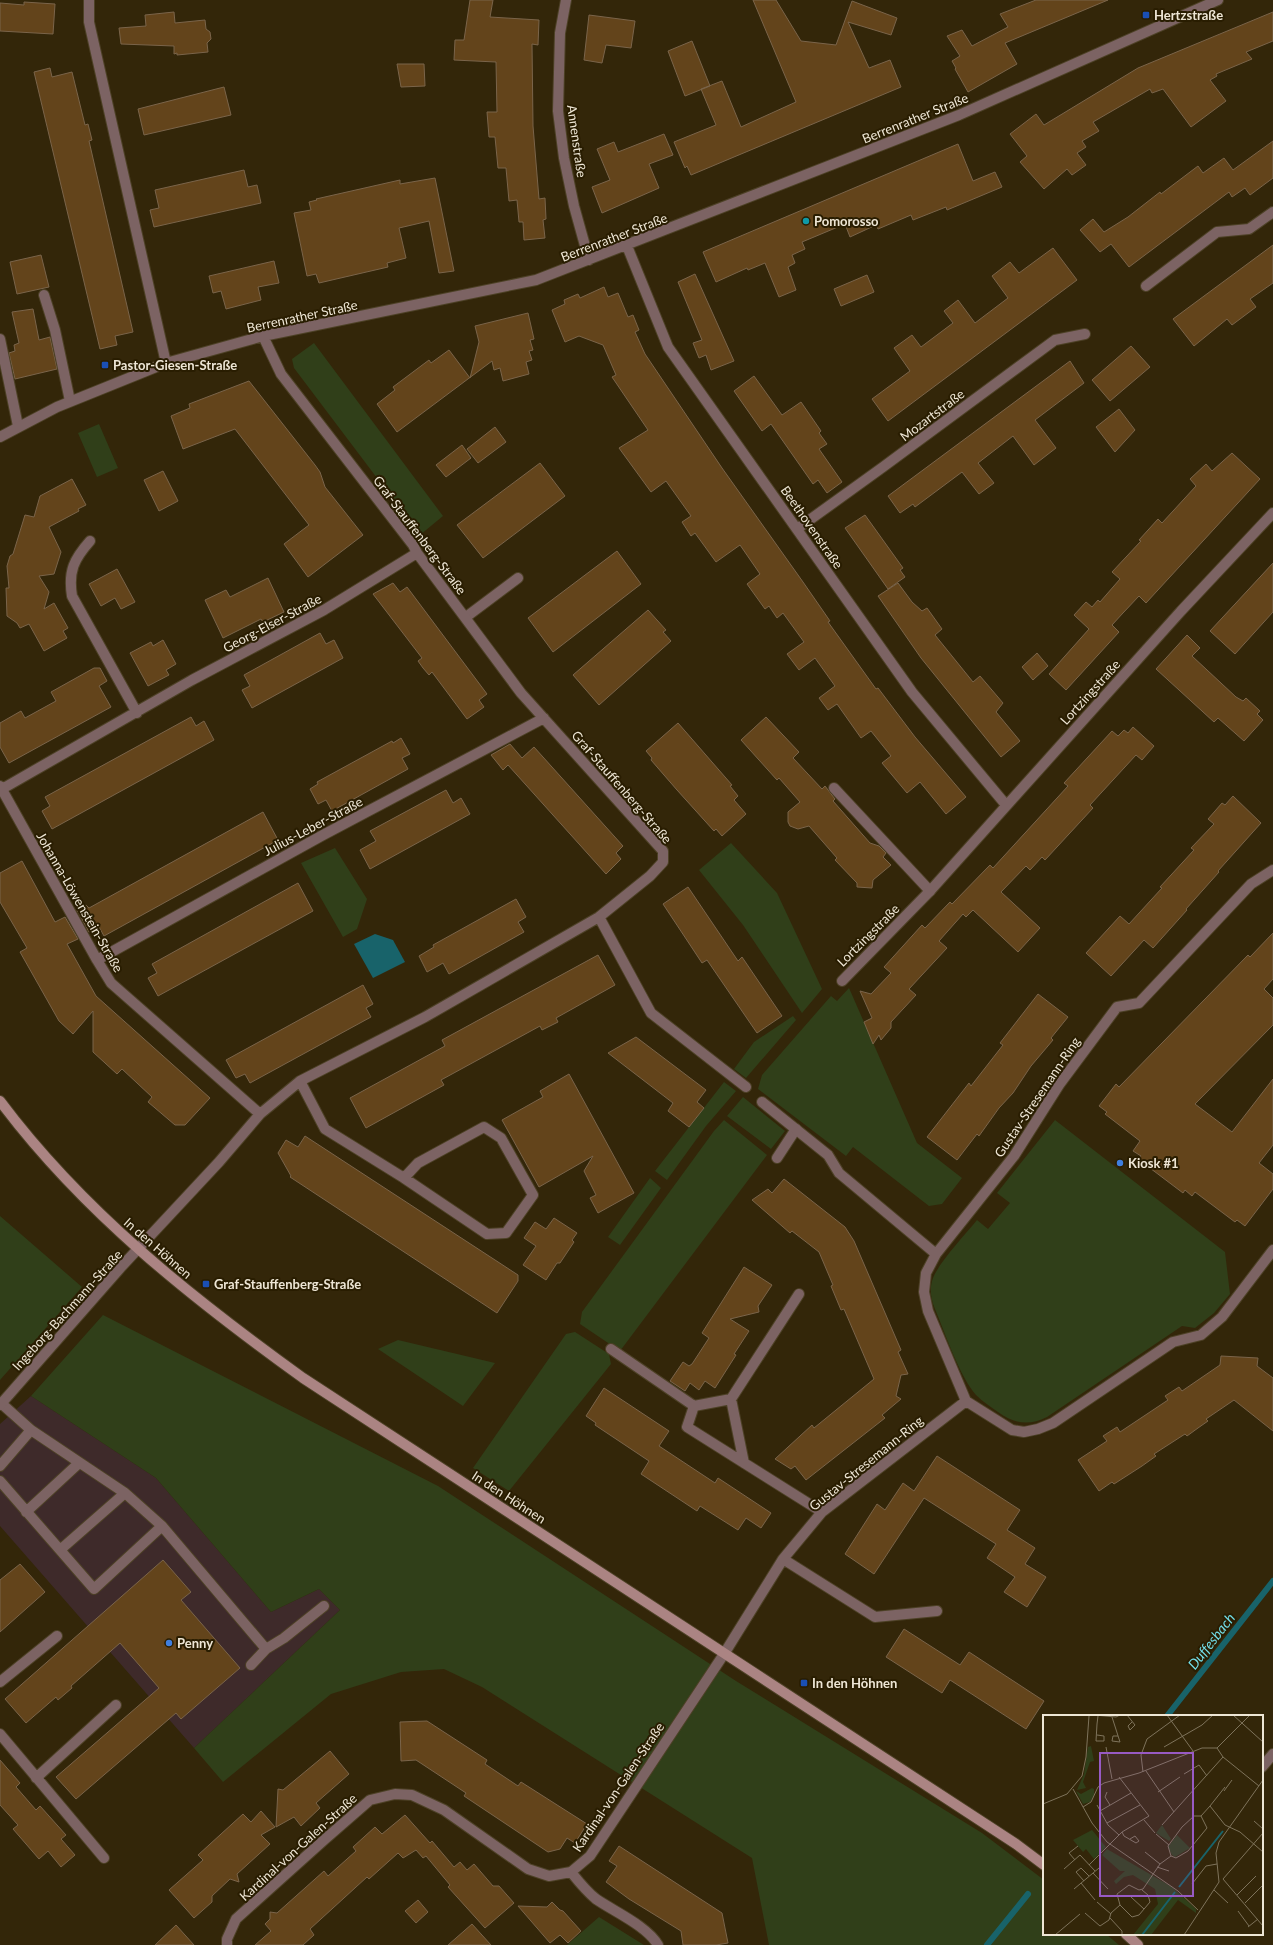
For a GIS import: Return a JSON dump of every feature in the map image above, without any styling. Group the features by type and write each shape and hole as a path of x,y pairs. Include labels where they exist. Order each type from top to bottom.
{"street":[{"path":"89,0 89,22 166,363"},
{"name":"Annenstraße","path":"566,0 560,33 558,110 564,158 574,206 589,260"},
{"name":"Berrenrather Straße","path":"0,437 18,426 70,401 166,363 263,336 536,280 627,246 959,115 1218,0"},
{"path":"1146,286 1216,232 1249,229 1273,212"},
{"name":"Beethovenstraße","path":"627,246 668,347 912,692 1006,805"},
{"path":"44,295 55,330 70,401"},
{"name":"Mozartstraße","path":"797,529 1055,340 1086,334"},
{"name":"Graf-Stauffenberg-Straße","path":"138,1250 219,1162 260,1114 300,1081 425,1017 599,917 650,876 663,862 663,851 520,693 466,617 417,553 413,545 281,374 263,336"},
{"path":"0,339 18,426"},
{"name":"Lortzingstraße","path":"842,981 930,891 1180,611 1273,513"},
{"path":"90,541 76,557 70,580 72,596 137,713"},
{"name":"Georg-Elser-Straße","path":"1,788 137,713 192,680 324,610 417,553"},
{"path":"466,617 518,578"},
{"name":"Julius-Leber-Straße","path":"97,960 323,834 544,718"},
{"name":"Johanna-Löwenstein-Straße","path":"1,788 111,983 260,1114"},
{"path":"834,788 930,891"},
{"name":"Gustav-Stresemann-Ring","path":"724,1654 783,1559 822,1512 966,1401 928,1311 924,1292 926,1273 936,1254 1014,1156 1058,1085 1117,1007 1139,1003 1251,884 1273,870"},
{"path":"599,917 651,1013 746,1087"},
{"path":"300,1081 325,1129 404,1178 488,1234 506,1233 533,1195 501,1138 484,1127 418,1163 404,1178"},
{"name":"In den Höhnen","path":"0,1101 50,1162 101,1215 138,1250 231,1326 303,1378 1016,1844 1043,1864"},
{"path":"762,1102 828,1155 839,1173 936,1254"},
{"path":"777,1158 796,1129"},
{"name":"Ingeborg-Bachmann-Straße","path":"1,1405 138,1250"},
{"path":"966,1401 1012,1430 1024,1432 1038,1429 1053,1423 1173,1342 1201,1335 1222,1317 1273,1250"},
{"path":"744,1463 731,1399 799,1294"},
{"path":"610,1349 694,1406 731,1399"},
{"path":"1,1405 31,1430 125,1493 162,1526 266,1650"},
{"path":"694,1406 687,1427 822,1512"},
{"path":"0,1466 31,1430"},
{"path":"26,1512 79,1463"},
{"path":"0,1481 94,1589 162,1526"},
{"path":"60,1550 125,1493"},
{"path":"783,1559 875,1618 937,1611"},
{"path":"251,1666 266,1650 284,1638 324,1606"},
{"path":"0,1682 57,1636"},
{"name":"Kardinal-von-Galen-Straße","path":"227,1945 227,1939 236,1919 370,1800 395,1794 412,1795 444,1810 528,1869 549,1876 571,1872 590,1856 724,1654"},
{"path":"36,1778 116,1705"},
{"path":"0,1734 104,1858"},
{"path":"1263,1766 1273,1754"},
{"path":"571,1872 582,1886 596,1898 645,1931 655,1939 658,1945"},
{"path":"1127,1935 1138,1945"}],"shaded area":[{"path":"31,1396 156,1478 271,1612 319,1589 340,1610 194,1748 0,1526 0,1424"}],"green space":[{"path":"314,343 443,516 420,535 294,368 292,359"},
{"path":"99,424 118,468 97,477 78,433"},
{"path":"731,843 777,893 822,989 802,1013 743,925 699,870"},
{"path":"335,848 367,899 357,929 343,937 301,863"},
{"path":"849,988 917,1143 962,1178 942,1204 929,1206 853,1147 846,1156 758,1089 762,1075 831,996 837,1001"},
{"path":"793,1016 796,1020 746,1078 734,1069 754,1042"},
{"path":"724,1082 736,1091 706,1126 667,1180 655,1171"},
{"path":"743,1097 785,1131 771,1149 727,1116"},
{"path":"724,1120 767,1155 620,1351 580,1324 582,1312 714,1131"},
{"path":"1055,1120 1225,1252 1230,1294 1214,1313 1195,1328 1182,1326 1047,1417 1028,1423 1016,1421 1004,1416 979,1398 970,1387 953,1354 935,1309 931,1286 936,1271 977,1220 988,1229 1010,1203 997,1193"},
{"path":"650,1178 661,1188 620,1245 608,1237"},
{"path":"0,1216 82,1287 0,1380"},
{"path":"103,1315 438,1486 736,1681 982,1833 1043,1879 1043,1935 1107,1935 1119,1945 769,1945 752,1858 482,1687 444,1669 401,1672 331,1694 223,1782 194,1748 340,1610 319,1589 271,1612 156,1478 31,1396"},
{"path":"575,1332 609,1354 611,1364 509,1491 473,1468 566,1334"},
{"path":"398,1340 495,1363 463,1406 378,1349"},
{"path":"599,1917 644,1945 567,1945"}],"water":[{"path":"375,934 393,940 405,962 373,978 354,944"}],"building":[{"path":"470,0 493,0 490,17 539,20 538,45 532,44 533,126 539,199 545,198 546,219 543,220 545,238 524,240 523,222 519,222 517,200 509,201 506,168 498,168 495,137 489,137 487,112 497,112 496,62 454,60 455,40 464,40"},
{"path":"753,0 776,0 801,41 836,45 852,1 897,18 891,35 848,22 869,68 890,60 901,87 691,175 687,166 685,168 674,142 716,125 701,89 722,81 741,127 796,102"},
{"path":"1036,0 1108,0 1005,43 1017,64 968,92 952,61 960,56 947,36 962,30 972,46 1008,27 1000,14"},
{"path":"24,2 55,4 53,34 0,31 0,3 24,5"},
{"path":"174,12 175,23 205,20 206,29 210,32 211,39 207,43 208,52 177,55 177,53 174,54 174,46 121,44 119,28 146,26 145,15"},
{"path":"1273,12 1273,41 1246,52 1252,59 1216,74 1217,76 1210,80 1226,101 1191,127 1163,89 1152,93 1150,89 1093,122 1099,131 1082,141 1086,147 1077,153 1086,165 1072,175 1067,169 1044,189 1020,162 1027,156 1010,134 1036,114 1044,125 1138,68"},
{"path":"589,15 635,21 631,48 606,45 602,63 584,60"},
{"path":"692,41 710,86 685,96 668,51"},
{"path":"397,64 424,64 425,86 401,87"},
{"path":"50,68 52,77 72,72 85,125 88,124 92,140 89,141 133,332 115,336 117,345 100,349 34,72"},
{"path":"224,87 231,115 144,135 138,109"},
{"path":"664,134 673,155 649,164 659,188 602,213 592,187 610,180 597,149 614,142 618,152"},
{"path":"1273,141 1273,178 1250,195 1245,188 1232,197 1229,192 1129,267 1111,244 1100,252 1080,230 1093,219 1104,232 1128,217 1160,192 1161,194 1198,166 1203,173 1224,158 1233,170"},
{"path":"958,144 973,181 995,172 1002,187 947,210 946,207 913,220 911,215 878,229 876,225 850,237 845,224 802,242 805,249 792,255 795,263 788,267 796,290 779,297 765,263 748,270 747,268 716,282 703,252"},
{"path":"244,170 248,187 257,185 261,203 154,227 150,210 159,208 155,190"},
{"path":"435,178 454,271 439,273 429,221 399,228 406,258 387,263 388,267 319,283 316,274 307,276 294,213 311,210 309,202 317,200 316,199 400,180 400,184"},
{"path":"1273,245 1273,283 1250,299 1256,307 1232,325 1227,319 1194,346 1173,319"},
{"path":"1053,248 1077,280 888,421 872,399 910,371 894,348 912,335 921,347 953,323 944,311 958,300 975,323 1008,298 992,276 1010,262 1019,273"},
{"path":"41,255 49,287 17,294 10,262"},
{"path":"274,261 279,283 258,287 261,300 226,309 221,291 213,293 209,276"},
{"path":"695,274 734,361 711,370 706,355 699,358 693,343 702,340 678,282"},
{"path":"867,275 874,292 841,306 834,289"},
{"path":"604,287 608,297 618,293 628,317 633,315 639,330 635,332 645,354 722,468 830,621 828,622 876,689 878,688 915,737 966,797 946,814 920,782 907,793 882,763 891,756 871,731 861,738 837,704 828,710 819,698 835,686 815,658 799,670 787,654 804,642 783,613 777,618 769,606 765,609 747,584 760,574 740,545 716,562 695,533 691,536 682,522 691,516 666,481 651,492 619,448 648,430 612,377 616,375 603,345 579,336 565,342 552,310 565,304 564,300 578,294 580,298"},
{"path":"33,309 39,340 50,337 57,369 15,379 9,353 15,351 14,345 19,343 12,312"},
{"path":"528,313 534,339 530,340 533,350 529,351 532,360 526,362 529,374 503,381 500,368 494,370 492,361 470,377 479,342 475,326"},
{"path":"1131,346 1150,367 1110,401 1092,380"},
{"path":"449,350 470,378 397,432 377,404 395,390 393,387 429,360 431,363"},
{"path":"1070,361 1084,383 1035,420 1056,448 1034,465 1013,436 978,463 994,483 979,494 962,472 915,507 913,504 900,513 888,496"},
{"path":"754,376 782,415 801,402 821,431 819,433 827,444 819,449 842,482 827,493 818,480 813,484 771,424 762,431 734,391"},
{"path":"249,381 315,465 320,472 325,487 363,535 308,577 284,544 309,525 235,429 183,449 171,416 190,408 189,404"},
{"path":"1119,409 1135,430 1115,452 1096,427"},
{"path":"495,427 506,442 478,463 467,449"},
{"path":"462,445 471,458 446,477 436,465"},
{"path":"1232,453 1260,479 1146,603 1139,596 1123,613 1112,625 1119,632 1066,690 1049,674 1089,629 1074,615 1086,602 1092,607 1098,600 1100,602 1120,579 1112,572 1141,541 1139,540 1158,519 1162,523 1196,486 1190,479 1206,464 1212,471"},
{"path":"540,463 565,496 483,558 457,525"},
{"path":"163,471 178,501 159,511 144,480"},
{"path":"72,479 86,505 78,509 79,511 49,527 61,552 54,574 39,576 49,592 44,609 54,603 68,628 63,631 67,638 44,651 29,624 20,628 17,623 7,616 6,588 9,588 7,566 10,556 13,554 25,515 34,517 40,496"},
{"path":"865,515 903,568 900,570 905,577 888,589 845,528"},
{"path":"617,551 641,584 553,652 528,618"},
{"path":"1273,563 1273,612 1235,654 1210,631"},
{"path":"117,569 135,602 121,609 115,598 101,606 89,584"},
{"path":"268,578 284,612 263,622 261,619 223,638 205,600 226,590 230,597"},
{"path":"393,583 400,592 407,587 487,694 479,700 484,707 467,719 432,672 429,675 423,668 418,661 422,658 373,594"},
{"path":"898,583 912,602 922,611 927,608 942,629 935,635 973,682 980,676 1003,703 996,712 1020,741 1001,757 921,658 878,596"},
{"path":"648,610 666,630 663,632 671,641 599,705 573,675"},
{"path":"320,633 326,644 334,640 343,658 252,708 242,690 250,686 244,675"},
{"path":"1187,635 1200,648 1192,656 1236,697 1243,701 1246,698 1260,711 1257,714 1263,720 1244,741 1218,718 1214,722 1156,669"},
{"path":"163,640 176,664 166,670 169,675 148,686 130,653 151,642 153,646"},
{"path":"1037,653 1048,666 1033,680 1022,667"},
{"path":"94,668 100,668 107,681 99,686 111,707 9,763 0,747 0,723 21,711 25,718 56,701 51,692"},
{"path":"191,717 196,726 204,721 214,740 52,829 42,811 50,806 45,797"},
{"path":"766,717 799,752 793,758 822,789 825,786 835,799 833,801 870,843 879,846 886,853 883,857 891,865 873,880 872,888 857,887 857,883 835,860 837,858 809,826 798,829 790,826 788,822 788,812 800,802 779,778 777,780 741,740"},
{"path":"678,723 732,785 730,786 738,796 734,800 746,814 722,836 716,829 714,831 677,790 651,760 652,758 646,751"},
{"path":"1133,727 1154,746 1142,760 1136,755 1090,805 1093,808 1045,860 1042,857 1030,870 1026,866 1001,892 1040,928 1018,952 973,910 966,917 963,914 939,941 947,948 909,989 916,995 891,1022 891,1028 881,1040 879,1035 873,1044 864,1022 872,1018 860,991 871,994 891,973 884,967 922,925 925,928 950,902 952,904 990,865 993,868 1068,786 1064,783 1112,731 1118,736 1124,730 1128,733"},
{"path":"401,738 410,754 402,758 408,769 332,811 326,800 318,804 310,789 318,784 317,782 392,741 393,743"},
{"path":"510,744 522,758 534,747 623,846 616,853 621,859 606,874 508,765 503,770 491,755"},
{"path":"446,790 453,803 461,798 470,814 370,869 360,850 376,841 370,831"},
{"path":"1233,796 1261,823 1153,948 1144,940 1111,976 1086,953 1120,916 1129,924 1194,850 1191,848 1214,824 1208,819 1222,803 1225,805"},
{"path":"263,812 278,840 104,936 99,927 89,932 77,910 86,905 89,908"},
{"path":"22,861 55,922 65,917 78,939 67,944 96,996 210,1098 185,1125 175,1125 148,1102 152,1097 122,1069 117,1074 93,1052 93,1011 73,1034 59,1021 20,952 27,948 0,902 0,873"},
{"path":"298,883 313,911 158,996 148,978 157,973 152,964"},
{"path":"688,887 738,961 742,957 782,1016 757,1033 707,960 702,963 663,904"},
{"path":"516,899 526,917 518,922 524,932 449,974 443,963 427,972 419,956 434,947 433,945"},
{"path":"1273,933 1273,979 1264,989 1273,998 1273,1025 1195,1104 1232,1132 1273,1079 1273,1145 1259,1163 1273,1174 1273,1189 1245,1226 1237,1220 1235,1222 1195,1192 1192,1196 1185,1190 1183,1193 1138,1159 1141,1156 1133,1151 1140,1141 1105,1114 1107,1112 1099,1106 1116,1084 1119,1087 1248,955 1250,957"},
{"path":"598,955 615,985 556,1018 558,1022 542,1030 540,1026 441,1080 444,1085 366,1128 350,1098 445,1046 442,1040"},
{"path":"363,985 373,1004 366,1008 371,1017 250,1083 245,1074 236,1078 226,1060"},
{"path":"1038,994 1068,1017 1051,1038 1053,1040 1031,1066 1013,1093 999,1108 979,1136 977,1134 957,1160 927,1137 969,1083 971,1086 1003,1045 1000,1043"},
{"path":"636,1037 706,1090 697,1102 704,1108 689,1127 668,1111 673,1103 608,1053"},
{"path":"569,1074 634,1193 598,1213 590,1198 596,1195 584,1171 593,1156 539,1187 502,1120 543,1097 540,1091"},
{"path":"305,1136 518,1275 518,1281 497,1313 290,1177 291,1176 278,1153 286,1140 298,1147"},
{"path":"784,1179 845,1227 854,1241 901,1350 898,1352 908,1374 901,1375 896,1396 901,1399 882,1415 885,1418 806,1480 795,1466 791,1469 775,1459 812,1425 814,1428 874,1379 844,1309 841,1310 831,1286 833,1285 819,1252 792,1231 790,1233 752,1200 768,1189 772,1193"},
{"path":"554,1218 577,1233 572,1240 574,1242 560,1263 557,1263 546,1280 523,1265 536,1246 524,1238 535,1222 546,1229"},
{"path":"744,1267 772,1285 758,1306 759,1312 730,1319 749,1331 715,1388 705,1381 699,1390 690,1383 685,1391 670,1381 683,1362 689,1366 692,1364 709,1338 702,1333"},
{"path":"1221,1356 1258,1358 1257,1366 1273,1378 1273,1431 1234,1400 1206,1419 1208,1421 1187,1436 1185,1434 1154,1454 1156,1456 1142,1466 1114,1484 1112,1482 1099,1491 1078,1460 1107,1441 1103,1436 1117,1427 1120,1432 1168,1400 1165,1396 1179,1387 1182,1391 1220,1365"},
{"path":"604,1388 669,1431 659,1446 715,1483 718,1478 771,1513 761,1528 746,1518 738,1530 700,1506 697,1511 641,1474 649,1461 595,1425 596,1423 586,1416"},
{"path":"937,1456 1020,1510 1007,1530 1035,1548 1025,1564 1046,1577 1027,1607 1004,1592 1015,1577 987,1558 996,1544 924,1498 874,1574 845,1554 877,1504 885,1510 903,1483 914,1491"},
{"path":"163,1560 191,1592 181,1600 240,1668 181,1719 176,1713 76,1799 56,1777 159,1688 120,1643 71,1686 72,1688 58,1700 56,1697 26,1723 5,1699"},
{"path":"20,1564 45,1592 0,1632 0,1580"},
{"path":"904,1629 960,1665 969,1652 1044,1701 1026,1729 950,1680 942,1693 886,1657"},
{"path":"427,1721 487,1760 485,1764 518,1786 521,1782 587,1824 575,1843 567,1838 560,1849 548,1852 464,1796 466,1793 416,1760 401,1761 400,1722"},
{"path":"330,1751 349,1774 316,1803 320,1808 301,1826 294,1817 276,1827 278,1789 283,1790"},
{"path":"0,1760 20,1783 16,1787 36,1810 40,1806 66,1835 61,1839 75,1855 61,1867 48,1851 39,1859 13,1829 18,1825 0,1805"},
{"path":"261,1811 275,1827 261,1835 270,1844 237,1874 239,1882 230,1879 212,1896 212,1902 194,1918 169,1890 203,1860 198,1855 243,1814 251,1822"},
{"path":"405,1815 430,1843 432,1841 454,1867 460,1862 467,1870 474,1864 493,1886 499,1886 514,1903 485,1928 448,1887 450,1885 426,1856 423,1858 416,1850 403,1858 398,1853 369,1879 367,1877 310,1929 314,1935 303,1945 255,1945 271,1931 265,1924 270,1919 270,1912 277,1913 324,1871 328,1876 356,1851 353,1847 375,1827 382,1834"},
{"path":"619,1846 722,1913 728,1943 716,1945 683,1945 681,1931 629,1899 606,1882 617,1866 609,1861"},
{"path":"418,1900 428,1912 416,1923 405,1911"},
{"path":"552,1902 563,1911 581,1931 568,1943 560,1935 550,1943 518,1906 547,1907"},
{"path":"472,1924 491,1945 448,1945"},
{"path":"176,1925 194,1945 155,1945"}],"waterway":[{"name":"Duffesbach","path":"1168,1715 1273,1581"},
{"name":"Duffesbach","path":"987,1945 1028,1894"}],"place":[{"name":"Hertzstraße","path":"1146,15"},
{"name":"Pomorosso","path":"806,221"},
{"name":"Pastor-Giesen-Straße","path":"105,365"},
{"name":"Kiosk #1","path":"1120,1163"},
{"name":"Graf-Stauffenberg-Straße","path":"206,1284"},
{"name":"Penny","path":"169,1643"},
{"name":"In den Höhnen","path":"804,1683"}]}
